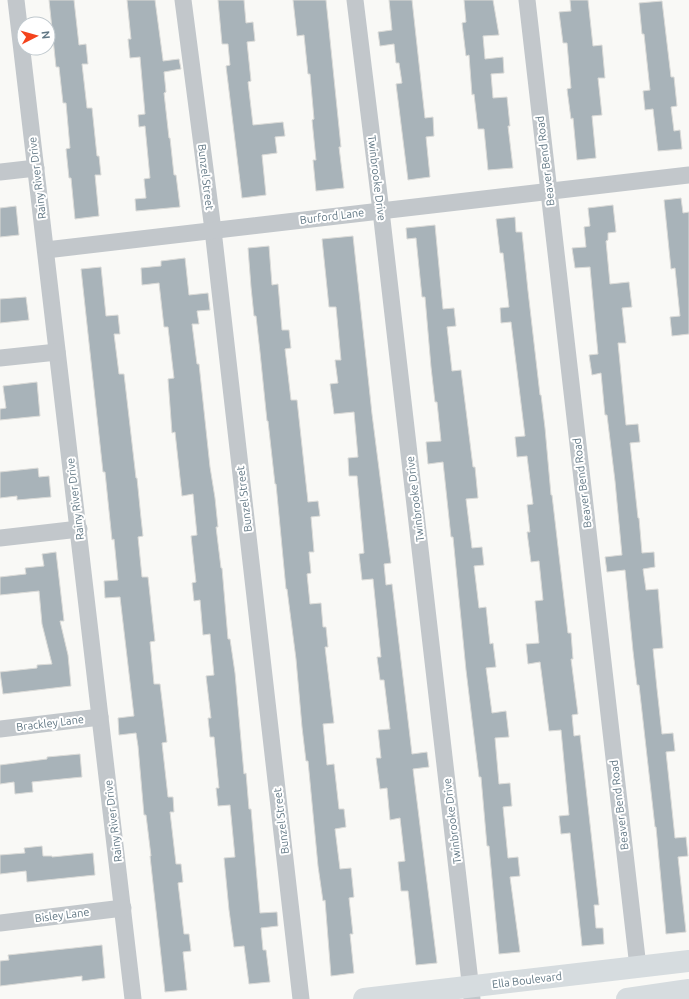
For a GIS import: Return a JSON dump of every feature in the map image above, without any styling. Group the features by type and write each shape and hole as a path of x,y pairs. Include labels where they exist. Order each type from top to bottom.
{"main road":[{"name":"Ella Boulevard","path":"364,999 472,993 689,960"},
{"path":"626,999 689,990"}],"street":[{"name":"Rainy River Drive","path":"16,0 133,999"},
{"name":"Bunzel Street","path":"183,0 213,230 301,999"},
{"name":"Twinbrooke Drive","path":"355,0 472,993"},
{"name":"Beaver Bend Road","path":"526,0 638,967"},
{"path":"0,172 36,168"},
{"name":"Burford Lane","path":"46,250 689,174"},
{"path":"0,358 57,352"},
{"path":"0,538 79,529"},
{"name":"Brackley Lane","path":"0,729 100,717"},
{"name":"Bisley Lane","path":"0,923 123,908"}],"building":[{"path":"49,0 74,0 79,45 86,44 88,64 82,64 87,108 92,108 97,156 99,156 101,175 95,175 99,216 75,219 71,178 69,178 66,149 70,148 66,103 63,103 59,67 56,67 55,56 56,16 51,16"},
{"path":"127,0 155,0 163,61 179,59 181,69 164,72 166,92 164,93 174,175 176,175 180,207 136,211 135,199 146,198 144,179 150,178 145,126 139,127 138,115 145,114 140,57 130,58 128,39 131,39"},
{"path":"218,0 244,0 246,23 253,22 255,41 247,42 251,81 248,82 253,125 283,122 285,136 275,137 277,153 262,155 266,195 242,198 226,66 230,65 228,44 222,44"},
{"path":"293,0 326,0 344,188 316,191 313,160 316,160 312,120 314,119 310,74 308,74 304,35 297,36"},
{"path":"389,0 412,0 425,118 433,117 434,136 426,137 430,177 408,180 396,84 402,83 399,63 396,63 394,44 380,46 378,32 392,30"},
{"path":"464,0 493,0 499,35 483,36 485,59 503,57 504,73 491,74 493,98 507,97 510,126 508,126 513,168 488,170 484,129 478,129 474,94 472,95 469,55 466,56 462,23 466,22"},
{"path":"570,0 588,0 593,46 602,45 605,78 598,78 602,115 592,116 596,158 577,160 573,118 571,119 567,89 571,88 567,43 563,43 559,12 571,11"},
{"path":"662,1 671,77 674,77 677,106 671,107 674,131 680,130 682,149 658,151 653,109 645,110 643,91 650,90 639,3"},
{"path":"681,198 683,213 689,212 689,334 672,336 670,317 680,316 675,268 671,269 664,200"},
{"path":"613,205 616,232 608,233 608,240 606,241 610,284 629,282 632,307 622,308 626,343 618,343 626,425 638,424 640,442 630,443 642,553 654,552 655,567 643,569 646,590 658,589 663,648 653,649 662,734 673,733 675,751 666,752 675,838 686,837 688,856 678,857 686,932 666,934 656,827 639,685 637,685 625,570 607,572 605,557 622,555 615,481 607,415 605,415 601,373 592,375 589,355 598,354 590,267 575,268 572,248 586,247 584,227 590,226 588,208"},
{"path":"16,206 19,235 0,237 0,208"},
{"path":"515,217 516,232 522,232 545,428 551,495 568,633 571,633 573,659 571,659 578,714 572,715 574,736 580,735 584,770 599,905 594,905 596,928 603,928 604,944 582,946 570,833 561,834 559,816 569,815 561,730 549,731 540,662 528,664 526,644 539,643 535,601 543,600 539,561 531,562 527,532 530,532 527,505 533,504 527,456 517,457 515,437 525,436 511,322 501,323 500,308 509,307 503,253 500,253 496,219"},
{"path":"435,225 443,309 454,308 456,326 447,327 452,371 461,370 473,467 475,467 478,498 466,499 472,548 482,547 484,565 474,566 479,608 486,607 490,644 493,643 496,667 486,668 492,713 506,711 509,737 495,738 499,784 510,783 512,806 503,807 508,858 518,857 520,876 510,877 520,952 499,954 489,846 487,846 481,777 479,777 466,670 453,537 451,537 443,462 428,464 426,442 441,441 437,402 435,402 431,367 425,297 422,297 416,238 407,239 406,228"},
{"path":"353,236 372,414 391,563 384,564 386,585 392,584 412,754 427,752 429,767 413,769 437,963 416,965 408,891 401,891 398,862 405,861 400,818 390,820 387,788 380,789 376,758 381,758 378,730 390,729 384,680 380,680 377,657 381,657 373,579 362,580 359,554 364,553 357,476 349,476 348,458 358,457 354,412 334,414 330,384 338,383 335,360 341,360 336,307 329,307 322,239"},
{"path":"269,246 272,285 278,284 282,330 289,330 291,348 285,349 291,400 297,400 308,502 318,501 320,516 311,517 314,552 309,552 311,573 307,574 310,604 321,603 323,627 326,627 328,647 325,647 334,723 323,724 327,765 334,764 339,809 344,809 346,827 335,829 340,869 351,868 354,897 349,898 353,934 350,934 354,973 331,976 325,900 323,901 318,866 308,761 306,761 296,659 286,589 276,484 267,421 256,316 254,316 251,287 248,248"},
{"path":"185,258 189,295 208,293 210,310 197,311 199,324 192,324 197,364 199,364 210,467 215,498 218,527 216,527 222,568 228,639 230,639 235,673 244,774 246,773 249,809 251,809 260,913 277,912 278,926 261,928 263,950 266,950 270,982 249,984 244,946 234,947 224,858 235,857 230,805 218,806 216,788 219,788 214,737 210,737 208,718 211,718 206,676 214,675 210,634 203,635 200,600 194,601 192,583 196,582 191,536 197,535 193,494 182,496 175,432 172,433 168,379 174,378 168,327 164,327 159,283 142,285 141,268 161,266 161,261"},
{"path":"101,267 106,316 118,315 120,334 114,334 119,374 124,374 137,478 143,536 138,537 142,577 148,577 155,641 150,642 154,684 160,684 167,742 162,743 168,797 173,797 174,812 170,812 176,864 181,864 183,882 178,883 184,934 189,934 191,951 183,952 187,990 165,992 151,856 146,815 144,815 136,733 119,735 118,718 134,716 120,597 105,598 104,581 118,580 105,472 103,472 81,269"},
{"path":"26,297 29,320 0,323 0,299"},
{"path":"37,382 40,416 0,420 0,409 6,408 3,386"},
{"path":"38,468 39,477 49,476 51,497 17,500 17,496 0,498 0,472"},
{"path":"56,552 64,621 60,621 68,655 71,686 3,694 0,672 37,668 37,665 52,664 42,624 39,591 0,595 0,577 26,574 25,568 44,566 42,554"},
{"path":"80,754 82,777 32,782 33,792 15,794 14,782 0,784 0,765 47,759 47,757"},
{"path":"42,846 43,856 52,857 93,853 95,875 27,882 26,871 0,874 0,855 25,853 24,848"},
{"path":"102,945 105,978 82,981 82,976 0,986 0,961 9,960 8,955"}]}
